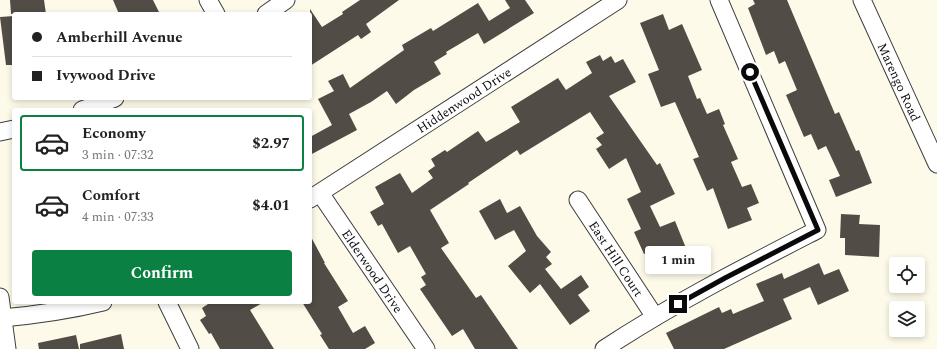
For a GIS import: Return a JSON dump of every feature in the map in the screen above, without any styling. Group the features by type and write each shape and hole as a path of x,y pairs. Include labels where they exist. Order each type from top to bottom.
{"street":[{"path":"208,0 215,12"},
{"path":"269,12 286,0"},
{"name":"Hiddenwood Drive","path":"315,196 618,0"},
{"path":"604,349 655,317 725,278 818,230 719,0"},
{"name":"Marengo Road","path":"862,0 937,164"},
{"path":"87,108 109,100"},
{"path":"0,132 12,129"},
{"name":"Elderwood Drive","path":"315,196 426,349"},
{"name":"East Hill Court","path":"578,200 655,317"},
{"path":"0,297 7,349"},
{"path":"2,318 65,310 94,304"},
{"path":"168,304 190,349"}],"building":[{"path":"10,0 44,0 46,12 12,12 11,14"},
{"path":"113,0 153,0 159,12 118,12"},
{"path":"360,0 399,0 366,24 371,32 361,39 358,35 312,65 312,12 322,27 343,14 342,12"},
{"path":"505,0 525,0 534,13 484,44 478,33 446,52 447,54 434,62 441,74 414,90 396,104 387,91 349,114 357,130 312,154 312,136 332,125 318,99 334,91 328,81 343,74 350,88 404,50 402,45 431,28 433,31 478,3 489,21 510,8"},
{"path":"753,0 787,0 835,114 839,112 856,151 859,150 872,183 836,197 829,180 840,176 826,146 818,150 811,134 804,137 786,95 797,90 785,61 779,64 774,51 766,55 748,8 755,4"},
{"path":"663,14 669,30 682,24 702,70 688,76 697,99 700,98 707,114 719,109 725,124 723,125 738,159 731,162 742,187 751,184 759,203 747,208 752,220 728,229 713,188 707,191 693,159 699,157 675,102 661,107 648,74 659,70 640,23"},
{"path":"12,16 12,65 6,65 0,17"},
{"path":"600,55 603,61 611,56 615,63 623,59 636,82 609,96 657,165 660,163 675,194 650,206 660,227 675,221 688,253 666,262 664,256 655,260 652,251 644,254 634,232 641,229 627,199 641,192 626,158 609,169 596,149 602,145 596,138 604,133 590,112 520,155 517,150 430,210 449,243 441,248 476,298 481,295 518,349 475,349 463,329 452,336 420,289 426,285 421,277 426,274 410,246 398,253 382,224 378,226 370,212 384,204 375,187 400,173 412,193 433,178 428,171 435,166 431,159 445,150 447,152 478,131 486,142 520,122 511,107 558,78 566,90 592,73 586,62"},
{"path":"500,199 507,213 520,206 537,236 551,252 546,257 552,264 545,269 561,289 581,275 589,287 578,295 590,311 570,325 540,284 530,293 508,266 526,251 514,230 495,240 479,211"},
{"path":"841,214 860,215 859,224 880,225 879,257 845,255 845,238 840,238"},
{"path":"312,239 324,263 348,301 338,307 353,333 365,326 375,343 365,349 329,349 320,335 322,334 303,304 312,304"},
{"path":"819,263 824,275 839,269 849,291 818,305 810,287 783,299 792,319 724,349 674,349 666,333 719,307 722,313 731,309 733,314 764,301 756,284 782,273 784,279"},
{"path":"208,304 260,304 250,310 274,349 220,349 211,333 209,334 200,320 206,316 202,308"},
{"path":"121,334 124,349 80,349 80,344"},
{"path":"76,335 79,349 39,349 38,343"}],"route":[{"path":"678,304 818,230 750,72"}]}
